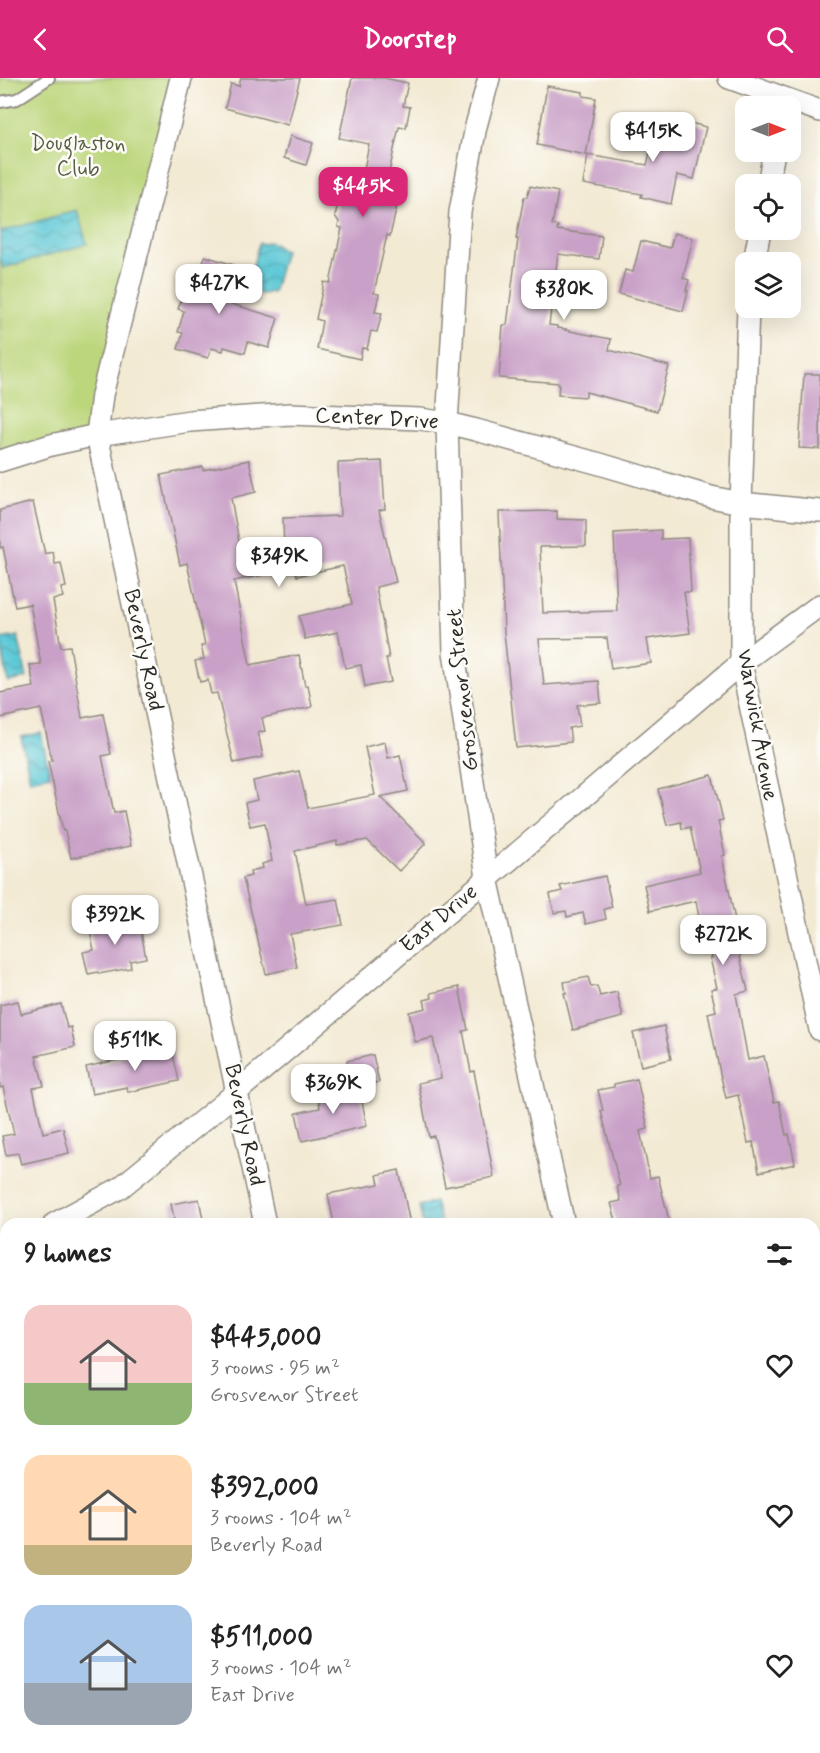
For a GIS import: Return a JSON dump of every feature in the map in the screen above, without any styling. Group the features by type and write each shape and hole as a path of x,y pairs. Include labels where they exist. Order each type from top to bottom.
{"street":[{"name":"Beverly Road","path":"182,78 102,395 98,435 264,1218"},
{"name":"Grosvenor Street","path":"489,78 476,126 460,212 447,423 454,652 487,878 563,1218"},
{"path":"729,78 785,94 820,111"},
{"name":"Warwick Avenue","path":"748,318 741,503 741,663 820,1030"},
{"name":"Center Drive","path":"0,461 51,445 98,435 190,421 290,414 420,419 447,423 600,464 711,497 741,503 820,511"},
{"name":"East Drive","path":"65,1218 120,1188 237,1092 741,663 820,605"}],"lane":[{"path":"0,102 17,99 49,78"}],"green space":[{"name":"Douglaston Club","path":"0,78 179,78 90,435 0,462"}],"water":[{"path":"77,210 87,244 3,268 0,258 0,232"},
{"path":"268,242 285,251 273,293 260,294 247,287 259,243"},
{"path":"18,636 27,678 8,682 0,639"},
{"path":"41,733 50,775 30,780 21,737"},
{"path":"435,1202 439,1218 422,1218 419,1206"}],"building":[{"path":"241,78 300,78 288,125 225,108 231,84 239,86"},
{"path":"352,78 384,78 408,83 403,106 410,107 406,128 399,127 386,186 401,189 390,236 387,235 374,293 379,294 375,312 382,313 377,332 371,331 367,349 362,348 360,359 317,349 322,321 316,319 324,282 330,283 342,228 338,227 339,222 335,216 339,199 352,192 359,194 369,144 339,138"},
{"path":"547,86 583,92 583,96 596,98 586,155 537,145"},
{"path":"658,118 675,122 675,119 706,127 694,179 677,175 671,204 641,197 642,194 583,184 588,155 647,165"},
{"path":"290,136 313,143 306,165 284,158"},
{"path":"530,186 558,192 552,225 558,226 557,230 602,236 599,259 558,254 549,325 611,339 609,350 669,366 657,411 586,392 586,397 558,395 559,383 499,378 503,325 507,325 518,239 516,239 524,197 527,197"},
{"path":"674,233 693,238 683,278 689,280 683,311 619,294 625,270 633,272 641,241 670,248"},
{"path":"205,256 234,265 229,281 234,283 228,303 278,318 269,348 248,342 245,353 224,347 223,351 211,348 208,358 178,349 183,333 178,332 184,311 178,309 184,290 189,292 195,271 200,273"},
{"path":"804,374 820,374 820,449 799,448"},
{"path":"249,460 256,492 231,498 242,558 284,549 283,518 340,516 338,463 382,461 385,509 379,510 396,582 376,587 391,682 365,687 361,665 345,668 338,632 305,639 299,616 352,604 343,566 297,576 295,568 234,581 250,665 299,655 312,707 262,718 265,731 258,732 263,757 234,763 217,693 211,694 208,680 200,682 195,661 204,659 201,646 205,645 187,563 180,565 161,475 203,467 203,470"},
{"path":"33,502 45,554 53,552 55,564 61,563 66,587 61,588 63,597 53,600 61,647 70,646 82,718 103,714 111,754 102,756 114,813 124,811 131,846 71,858 48,761 52,760 41,709 0,718 0,693 34,687 30,665 41,664 30,604 15,607 3,547 0,548 0,510"},
{"path":"557,511 557,519 586,520 586,546 540,547 543,613 617,611 614,533 661,530 661,539 688,538 691,592 684,592 690,633 647,639 651,663 611,669 607,638 539,639 544,685 599,681 601,703 577,705 580,726 569,728 571,742 516,748 504,632 499,512"},
{"path":"385,742 388,758 400,755 408,791 380,797 426,843 399,871 367,840 337,845 337,841 295,851 306,904 338,899 343,925 290,934 297,967 266,974 243,878 251,876 250,871 263,868 262,864 272,861 265,823 250,826 245,803 257,800 253,781 299,771 308,808 375,795 365,747"},
{"path":"712,775 723,820 718,821 725,855 722,856 737,930 734,931 748,991 736,994 748,1060 764,1056 774,1102 779,1101 795,1164 759,1172 753,1142 748,1143 738,1095 726,1098 720,1073 708,1013 716,1011 711,989 717,988 704,922 700,923 696,901 650,911 644,885 700,872 690,827 682,829 681,822 667,825 658,789"},
{"path":"605,876 612,907 604,909 606,919 586,924 583,913 567,917 566,911 554,913 550,894 562,891 560,886"},
{"path":"138,916 146,958 130,961 131,968 88,974 83,952 94,950 89,926"},
{"path":"588,977 591,987 597,986 600,996 617,992 623,1017 573,1030 564,993 566,993 564,982"},
{"path":"459,987 468,1030 463,1031 471,1072 474,1071 494,1177 445,1187 434,1136 429,1137 418,1083 441,1078 433,1038 415,1042 409,1012 426,1008 424,1000 432,998 431,993"},
{"path":"18,1001 21,1014 61,1004 67,1028 71,1027 75,1047 36,1056 44,1086 33,1088 43,1133 63,1128 69,1153 21,1164 18,1153 6,1155 2,1136 14,1134 3,1087 0,1088 0,1005"},
{"path":"664,1026 671,1059 641,1066 633,1033"},
{"path":"171,1046 179,1081 128,1092 127,1087 92,1094 86,1067"},
{"path":"373,1055 379,1082 352,1088 347,1061"},
{"path":"637,1079 648,1129 640,1131 650,1178 658,1176 668,1218 615,1218 611,1203 621,1201 617,1186 620,1186 598,1090 614,1087 614,1084"},
{"path":"359,1087 367,1126 302,1141 296,1113 320,1108 318,1096"},
{"path":"399,1170 409,1218 333,1218 328,1194 379,1184 377,1175"},
{"path":"199,1199 203,1218 174,1218 171,1204"}]}
